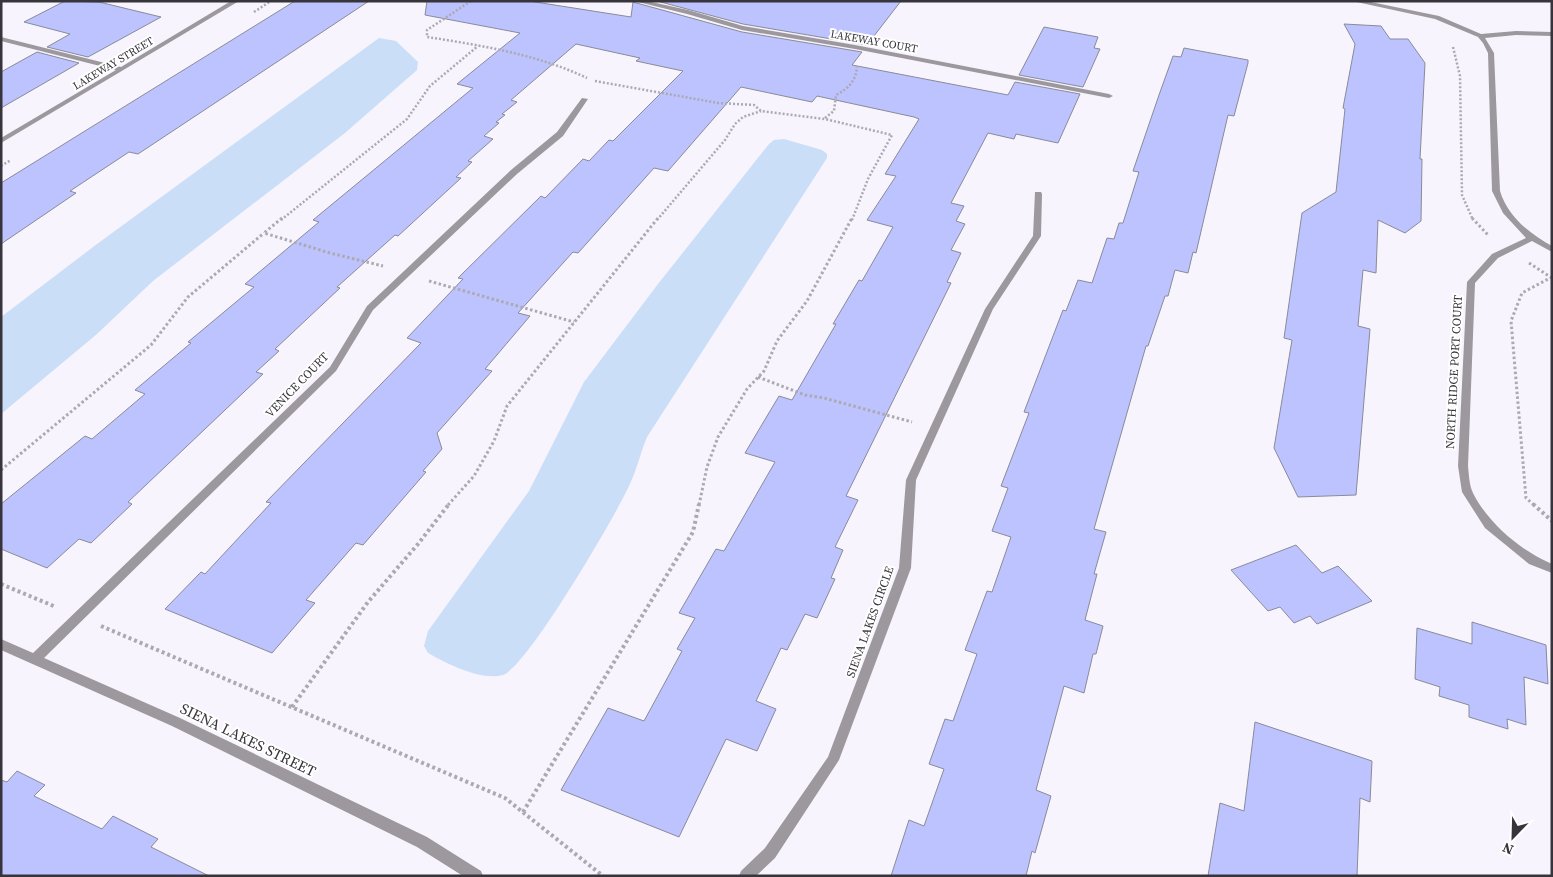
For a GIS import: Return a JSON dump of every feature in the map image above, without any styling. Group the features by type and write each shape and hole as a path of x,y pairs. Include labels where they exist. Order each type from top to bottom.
{"street":[{"name":"LAKEWAY STREET","path":"1,141 236,1"},
{"name":"LAKEWAY COURT","path":"637,1 688,12 742,28 854,47 1110,96"},
{"path":"1355,1 1437,17 1480,36 1486,42 1491,54 1496,191 1498,200 1511,219 1532,238 1552,250"},
{"path":"1480,36 1516,33 1552,34"},
{"path":"1,39 122,69"},
{"name":"VENICE COURT","path":"35,659 334,369 370,308 514,172 560,134 584,99"},
{"name":"SIENA LAKES CIRCLE","path":"746,876 770,853 834,760 904,568 911,480 989,309 1037,236 1038,194"},
{"name":"NORTH RIDGE PORT COURT","path":"1532,238 1495,256 1471,282 1463,466 1467,492 1489,525 1533,561 1552,569"},
{"name":"SIENA LAKES STREET","path":"1,644 176,722 413,838 476,876"}],"path":[{"path":"472,1 427,30 427,37 478,46 566,68 591,80 718,102 754,105 761,111"},
{"path":"1,470 150,345 188,297 264,233 407,119 430,86 478,46"},
{"path":"825,119 834,111 836,95 848,88 855,80 858,65"},
{"path":"292,707 368,602 418,544 454,497 474,476 494,441 507,406 705,162 725,140 735,124 743,117 761,111 825,119 892,135 868,179 849,226 807,301 776,341 764,371 747,389 718,436 707,468 693,532 523,812"},
{"path":"264,233 446,287 574,322"},
{"path":"1552,278 1522,293 1511,321 1526,498 1552,521"},
{"path":"758,377 805,395 824,398 934,429"},
{"path":"1,584 505,798 604,876"}],"water":[{"path":"379,38 396,41 418,62 417,70 345,133 153,281 97,334 1,414 1,317 97,244"},
{"path":"784,139 822,150 827,154 827,158 647,437 633,477 619,506 569,591 531,647 515,666 503,675 494,676 475,674 428,653 424,646 428,631 529,491 584,382 658,284 769,144 774,140"}],"building":[{"path":"65,1 99,2 161,17 88,57 47,47 70,34 24,22"},
{"path":"295,1 369,1 138,154 129,152 70,191 76,193 1,244 1,183"},
{"path":"427,1 529,1 631,17 633,2 742,32 862,52 852,65 1008,95 1015,82 1080,94 1058,143 1016,134 1014,139 988,133 951,203 964,206 956,221 965,224 951,250 961,253 947,282 951,283 846,496 858,500 835,547 843,550 831,578 835,579 817,618 805,614 787,650 781,648 756,701 776,709 757,751 726,739 679,837 561,790 608,708 644,721 682,651 677,649 695,618 679,613 716,549 724,551 775,462 745,453 779,396 792,400 836,324 833,324 859,280 862,281 893,227 867,220 896,176 885,174 919,119 817,96 812,102 741,87 668,171 654,168 578,253 573,252 518,313 530,316 485,369 492,371 437,433 442,449 423,471 426,472 363,545 356,543 306,600 315,603 272,653 165,609 201,572 205,574 271,503 266,502 421,343 407,338 463,279 458,278 541,196 545,198 583,159 589,161 609,140 613,141 683,71 636,61 640,58 576,44 511,100 517,102 502,114 505,115 496,122 499,123 484,136 493,139 468,161 472,162 456,177 461,178 398,236 395,235 337,287 340,288 275,349 279,351 256,372 263,374 128,502 132,504 91,543 79,539 47,568 1,549 1,504 85,436 92,439 145,394 135,390 191,343 188,342 254,287 245,284 319,222 313,220 473,88 457,84 520,33 425,15"},
{"path":"657,1 901,1 867,45 743,24"},
{"path":"1344,24 1381,26 1390,39 1408,39 1425,63 1420,159 1422,159 1421,221 1405,233 1378,220 1376,273 1363,270 1358,326 1370,329 1356,495 1298,497 1274,448 1292,340 1284,338 1302,213 1336,192 1345,109 1343,108 1355,44"},
{"path":"1044,27 1098,37 1094,48 1100,49 1083,87 1019,75"},
{"path":"1184,48 1248,60 1248,63 1234,116 1228,115 1196,253 1193,252 1188,273 1175,270 1168,296 1165,296 1148,346 1146,346 1094,529 1106,532 1094,574 1097,574 1085,620 1103,626 1096,654 1093,654 1084,693 1064,686 1036,790 1051,796 1035,853 1032,851 1026,876 891,876 909,820 924,826 944,769 929,764 945,719 953,721 977,654 965,650 987,591 992,592 1011,537 992,531 1008,488 1001,486 1029,413 1024,412 1063,310 1066,311 1078,280 1092,283 1107,238 1114,239 1119,223 1123,223 1139,172 1133,171 1159,95 1173,56 1181,57"},
{"path":"37,52 79,63 1,108 1,72"},
{"path":"1296,545 1322,573 1338,566 1372,601 1317,624 1310,616 1294,623 1280,607 1268,611 1231,570"},
{"path":"1472,622 1546,645 1548,684 1524,677 1526,725 1507,719 1508,729 1469,717 1469,705 1439,696 1440,687 1415,679 1417,628 1472,644"},
{"path":"1255,722 1372,761 1370,802 1360,798 1357,876 1208,876 1220,803 1244,811"},
{"path":"17,771 45,785 34,796 102,829 113,816 158,839 151,847 209,876 1,876 1,780 7,782"}]}
